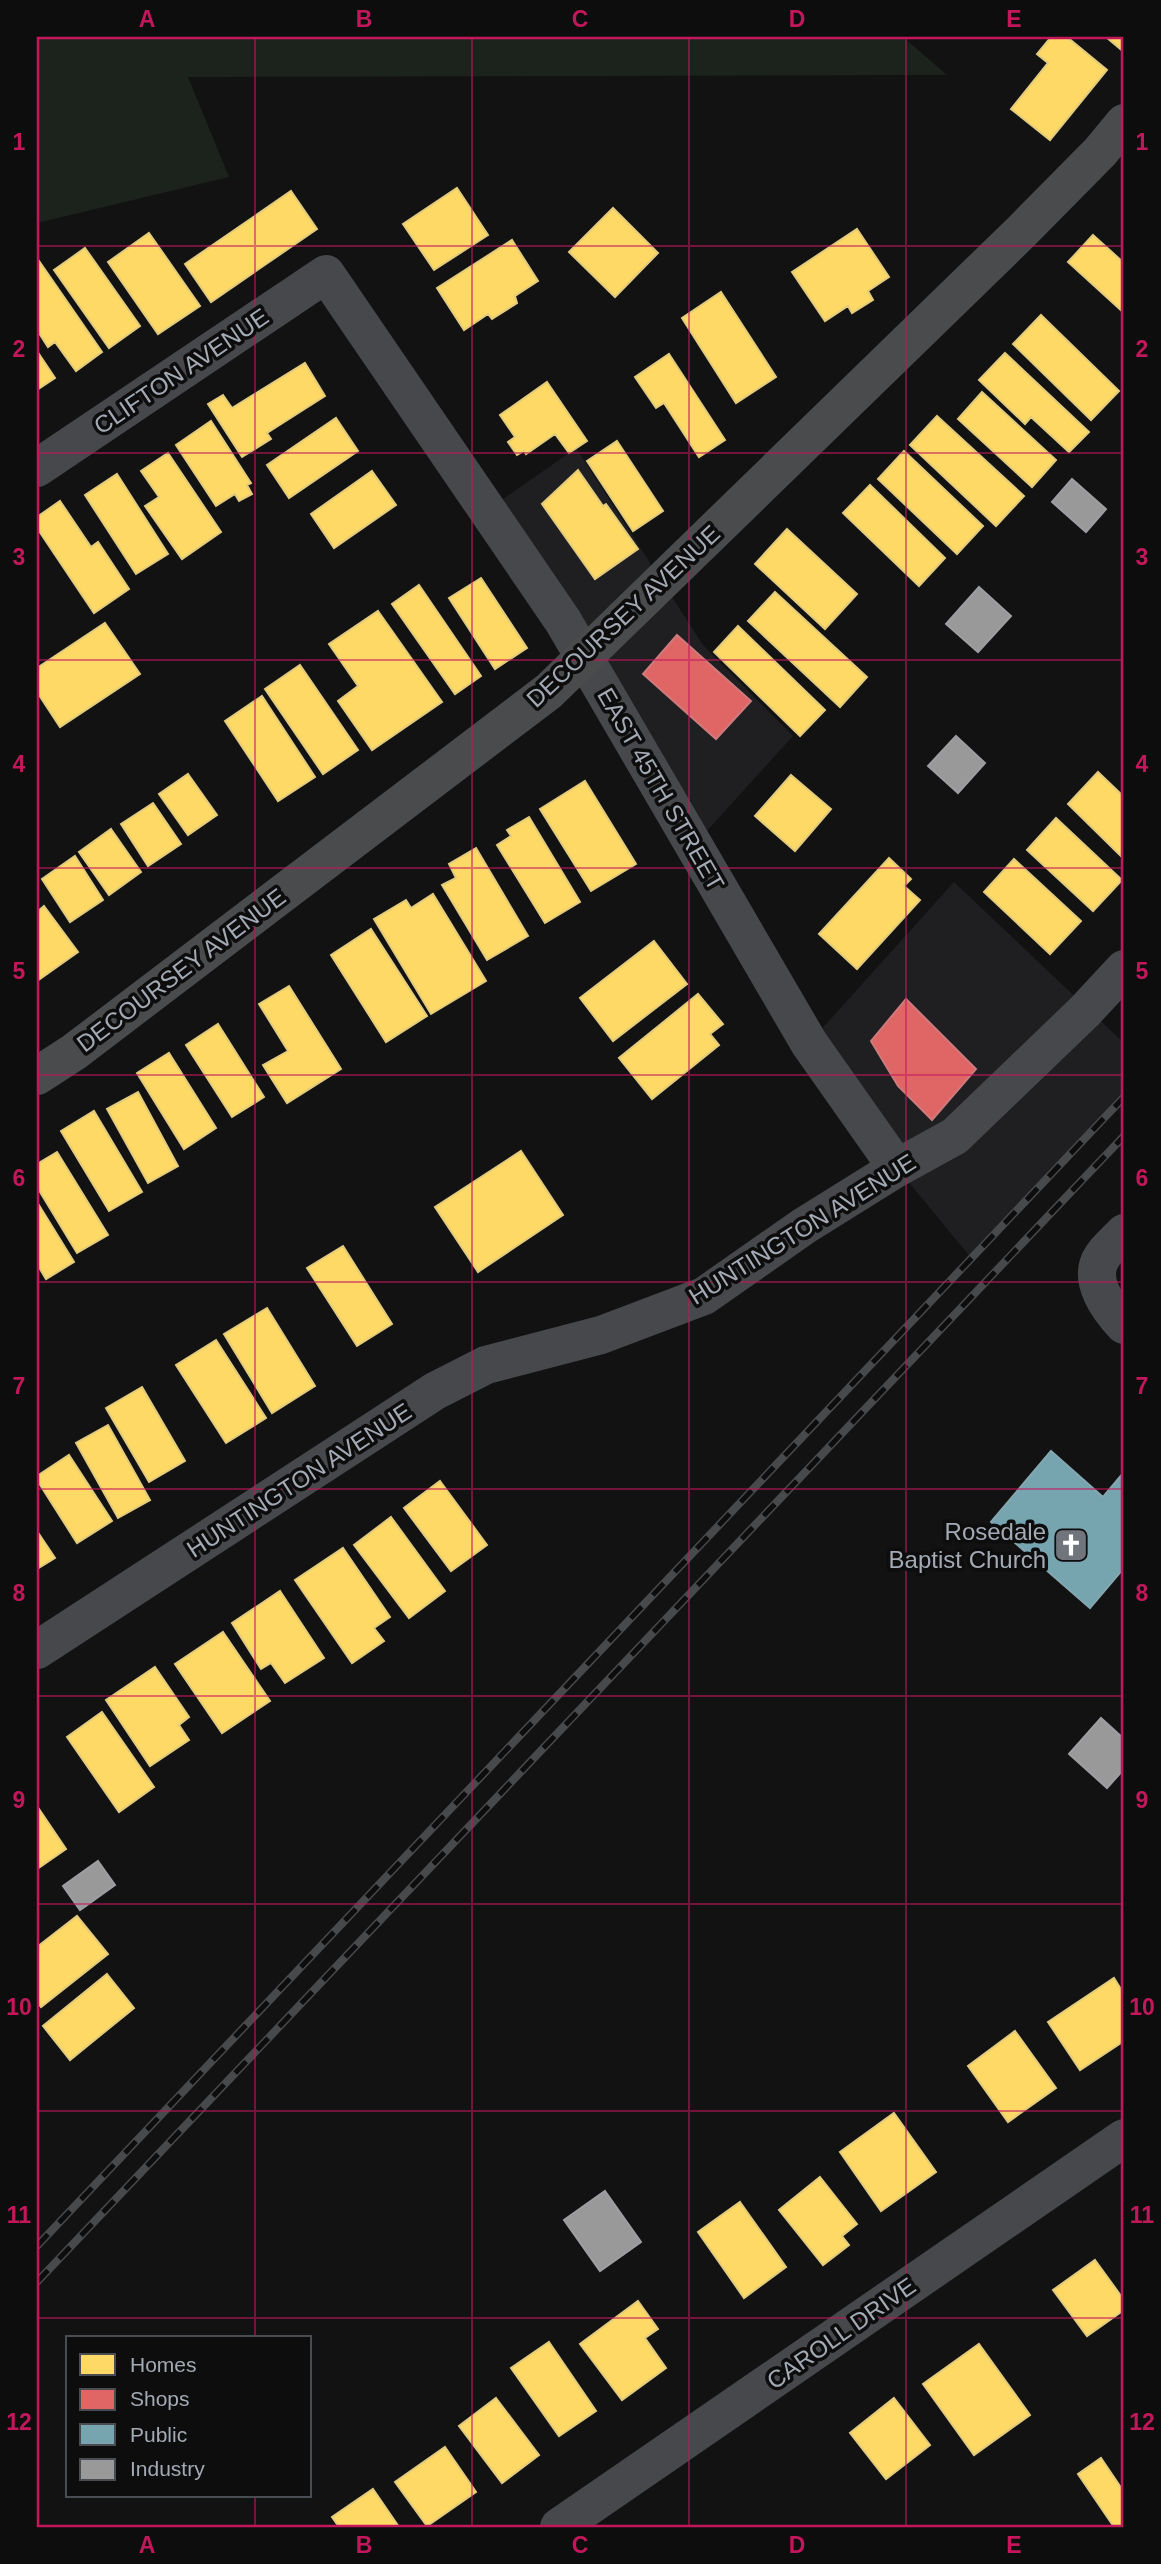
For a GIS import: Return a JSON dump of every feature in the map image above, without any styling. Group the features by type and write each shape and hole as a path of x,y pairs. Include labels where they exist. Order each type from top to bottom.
{"main road":[{"name":"DECOURSEY AVENUE","path":"37,1076 74,1052 549,691 584,654 1013,240 1100,152 1124,123"}],"street":[{"name":"EAST 45TH STREET","path":"326,274 489,509 584,654 603,693 809,1043 897,1168"},
{"name":"CLIFTON AVENUE","path":"37,468 326,274"},
{"name":"HUNTINGTON AVENUE","path":"37,1650 435,1391 486,1366 601,1335 704,1296 804,1226 897,1168 955,1136 1077,1019 1124,969"},
{"path":"1124,1233 1100,1259 1097,1283 1106,1304 1124,1325"},
{"name":"CAROLL DRIVE","path":"559,2527 1124,2138"}],"shaded area":[{"path":"37,37 903,37 947,75 188,77 229,177 37,223"},
{"path":"576,448 703,645 793,736 694,845 489,509"},
{"path":"954,882 1124,1043 1124,1097 972,1259 897,1168 809,1043"}],"building: Homes":[{"path":"1051,37 1067,37 1107,70 1050,140 1011,109 1048,63 1037,54"},
{"path":"1106,37 1124,37 1124,52"},
{"path":"457,188 488,235 434,270 403,224"},
{"path":"291,191 317,229 211,302 185,264"},
{"path":"613,208 658,253 615,297 569,252"},
{"path":"857,229 889,277 868,291 873,300 852,313 848,306 825,321 792,272"},
{"path":"149,233 200,306 158,334 108,262"},
{"path":"1093,235 1124,263 1124,313 1068,262"},
{"path":"512,240 538,281 515,296 517,303 492,319 488,314 464,330 437,288"},
{"path":"85,248 140,326 109,348 54,270"},
{"path":"37,258 102,352 76,371 55,342 48,347 37,330"},
{"path":"721,292 776,377 736,403 682,318"},
{"path":"1041,315 1119,391 1091,420 1013,344"},
{"path":"37,351 55,378 37,390"},
{"path":"1005,353 1089,432 1069,452 1031,417 1025,424 979,380"},
{"path":"669,354 725,440 699,457 664,403 656,408 635,377"},
{"path":"305,363 325,396 267,433 271,439 242,457 208,404 223,395 232,408"},
{"path":"547,382 587,441 569,453 555,434 526,454 524,451 517,455 508,442 515,437 500,415"},
{"path":"982,392 1056,460 1032,487 958,419"},
{"path":"937,416 1024,496 996,526 910,445"},
{"path":"336,418 358,451 289,498 267,465"},
{"path":"211,421 251,483 247,485 252,494 239,501 235,494 216,506 176,445"},
{"path":"617,441 663,511 633,531 587,461"},
{"path":"904,451 983,526 957,554 878,479"},
{"path":"168,453 221,532 182,559 145,506 159,497 141,471"},
{"path":"578,470 638,549 595,579 542,504"},
{"path":"372,471 396,505 334,548 311,514"},
{"path":"117,474 168,554 136,574 85,495"},
{"path":"870,485 945,558 919,586 843,513"},
{"path":"60,501 91,547 98,542 129,589 94,613 37,528 37,517"},
{"path":"787,529 857,594 825,629 755,564"},
{"path":"481,578 527,648 495,669 449,598"},
{"path":"419,585 481,676 455,694 392,604"},
{"path":"775,592 867,677 840,707 748,621"},
{"path":"378,611 442,702 372,750 338,701 358,686 329,644"},
{"path":"105,623 140,674 60,727 37,692 37,668"},
{"path":"738,626 825,710 800,736 714,652"},
{"path":"300,665 358,750 323,774 265,689"},
{"path":"262,696 315,777 278,801 225,721"},
{"path":"1098,772 1124,797 1124,859 1068,804"},
{"path":"188,774 217,815 188,835 159,794"},
{"path":"791,775 831,809 795,851 755,816"},
{"path":"585,781 636,864 591,891 540,809"},
{"path":"153,803 181,844 148,866 121,824"},
{"path":"529,817 580,902 545,923 497,845 511,836 507,830"},
{"path":"1056,818 1122,880 1093,911 1027,850"},
{"path":"111,829 141,872 109,895 79,852"},
{"path":"476,848 528,936 487,960 442,885 456,878 449,864"},
{"path":"75,856 103,900 70,922 42,879"},
{"path":"889,858 911,879 904,886 920,900 857,969 819,934"},
{"path":"1014,859 1081,921 1050,954 984,892"},
{"path":"433,894 486,981 431,1014 374,919 406,900 411,908"},
{"path":"44,906 78,952 37,981 37,912"},
{"path":"371,929 427,1016 386,1042 331,955"},
{"path":"654,941 687,984 613,1041 580,998"},
{"path":"289,986 341,1069 287,1103 263,1065 288,1051 259,1004"},
{"path":"698,994 723,1024 710,1034 719,1045 652,1099 619,1058"},
{"path":"218,1024 264,1097 232,1117 186,1045"},
{"path":"169,1053 216,1128 184,1149 137,1073"},
{"path":"138,1092 178,1166 148,1183 107,1109"},
{"path":"94,1111 142,1192 109,1211 61,1131"},
{"path":"521,1151 563,1215 478,1272 435,1207"},
{"path":"57,1152 108,1235 77,1253 37,1187 37,1164"},
{"path":"37,1202 74,1262 46,1279 37,1264"},
{"path":"343,1246 392,1324 357,1346 307,1268"},
{"path":"267,1308 315,1386 272,1413 224,1334"},
{"path":"216,1340 266,1418 226,1443 176,1365"},
{"path":"142,1387 185,1461 149,1482 106,1408"},
{"path":"108,1425 150,1500 118,1518 76,1443"},
{"path":"69,1455 112,1521 77,1543 37,1480 37,1476"},
{"path":"440,1481 487,1545 451,1571 404,1508"},
{"path":"391,1517 445,1591 409,1618 354,1545"},
{"path":"37,1531 55,1558 37,1569"},
{"path":"343,1548 390,1617 374,1628 384,1641 352,1663 295,1580"},
{"path":"280,1591 324,1658 285,1683 271,1663 261,1669 232,1623"},
{"path":"223,1632 270,1701 222,1733 175,1664"},
{"path":"155,1667 189,1717 179,1725 189,1740 150,1766 106,1700"},
{"path":"102,1712 154,1787 119,1812 67,1737"},
{"path":"37,1806 66,1849 37,1869"},
{"path":"77,1916 108,1954 41,2007 37,2002 37,1947"},
{"path":"107,1974 134,2008 70,2060 43,2026"},
{"path":"1114,1978 1124,1994 1124,2041 1080,2070 1048,2022"},
{"path":"1015,2031 1056,2088 1008,2122 968,2066"},
{"path":"894,2113 936,2172 881,2211 840,2152"},
{"path":"820,2177 857,2224 842,2236 849,2245 823,2265 779,2210"},
{"path":"740,2202 786,2267 744,2298 698,2232"},
{"path":"1095,2260 1124,2300 1124,2310 1087,2336 1053,2290"},
{"path":"638,2301 658,2329 645,2338 666,2368 622,2400 580,2344"},
{"path":"549,2342 596,2411 559,2436 511,2368"},
{"path":"979,2344 1030,2415 974,2455 923,2384"},
{"path":"496,2398 539,2455 502,2483 459,2426"},
{"path":"894,2398 930,2445 886,2479 850,2433"},
{"path":"445,2447 476,2492 427,2526 395,2482"},
{"path":"1101,2458 1124,2492 1124,2527 1114,2527 1078,2474"},
{"path":"373,2489 399,2527 339,2527 332,2517"}],"building: Shops":[{"path":"677,635 751,701 716,739 643,674"},
{"path":"906,999 976,1069 932,1120 898,1086 871,1041"}],"building: Public":[{"name":"Rosedale Baptist Church","path":"1051,1451 1103,1497 1124,1472 1124,1568 1090,1608 991,1522"}],"building: Industry":[{"path":"1072,479 1106,509 1086,532 1052,502"},
{"path":"979,587 1011,616 978,652 946,624"},
{"path":"956,736 985,763 958,793 928,766"},
{"path":"1101,1718 1124,1739 1124,1769 1107,1788 1069,1754"},
{"path":"98,1861 115,1885 80,1910 63,1886"},
{"path":"605,2191 641,2242 600,2271 564,2220"}],"railway":[{"path":"37,2246 1124,1097"},
{"path":"37,2282 1124,1136"}],"place":[{"name":"Rosedale Baptist Church","path":"1071,1545"}]}
